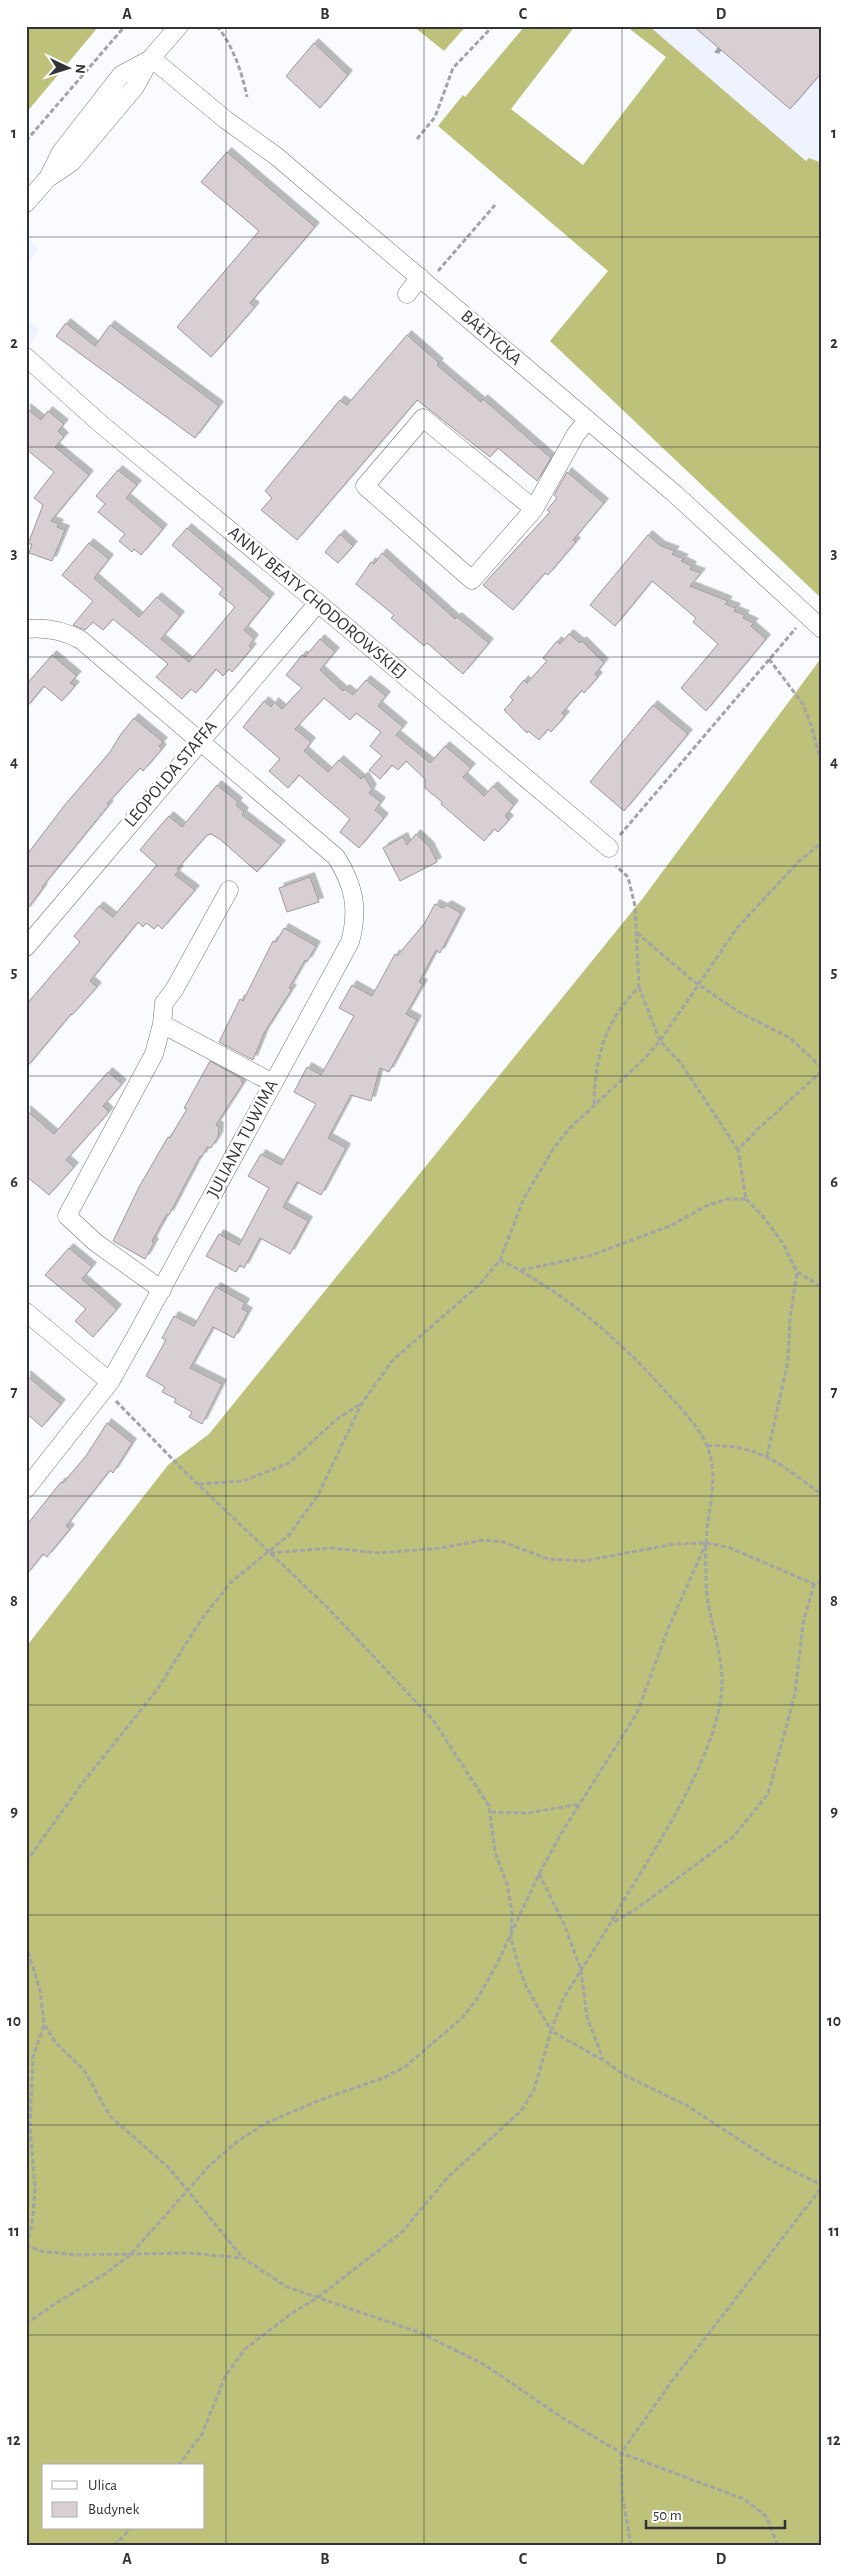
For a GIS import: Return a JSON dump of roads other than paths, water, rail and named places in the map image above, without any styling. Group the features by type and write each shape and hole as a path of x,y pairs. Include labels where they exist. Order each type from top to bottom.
{"street":[{"path":"26,203 48,178 72,162 135,87 152,58 179,26"},
{"name":"BAŁTYCKA","path":"152,58 226,120 276,156 428,275 588,420 675,494 822,629"},
{"path":"407,294 428,275"},
{"name":"ANNY BEATY CHODOROWSKIEJ","path":"26,357 102,425 318,602 609,848"},
{"path":"534,509 423,418 364,486 472,580 534,509 576,434 588,420"},
{"name":"LEOPOLDA STAFFA","path":"26,947 318,602"},
{"path":"26,629 43,627 81,640 199,741"},
{"name":"JULIANA TUWIMA","path":"26,1489 111,1390 162,1290 350,942 354,925 356,907 353,891 346,874 336,858 199,741"},
{"path":"162,1290 95,1242 67,1216 154,1054 162,1024 164,1003 179,982 229,890"},
{"path":"162,1024 274,1083"},
{"path":"26,1312 111,1390"}]}
